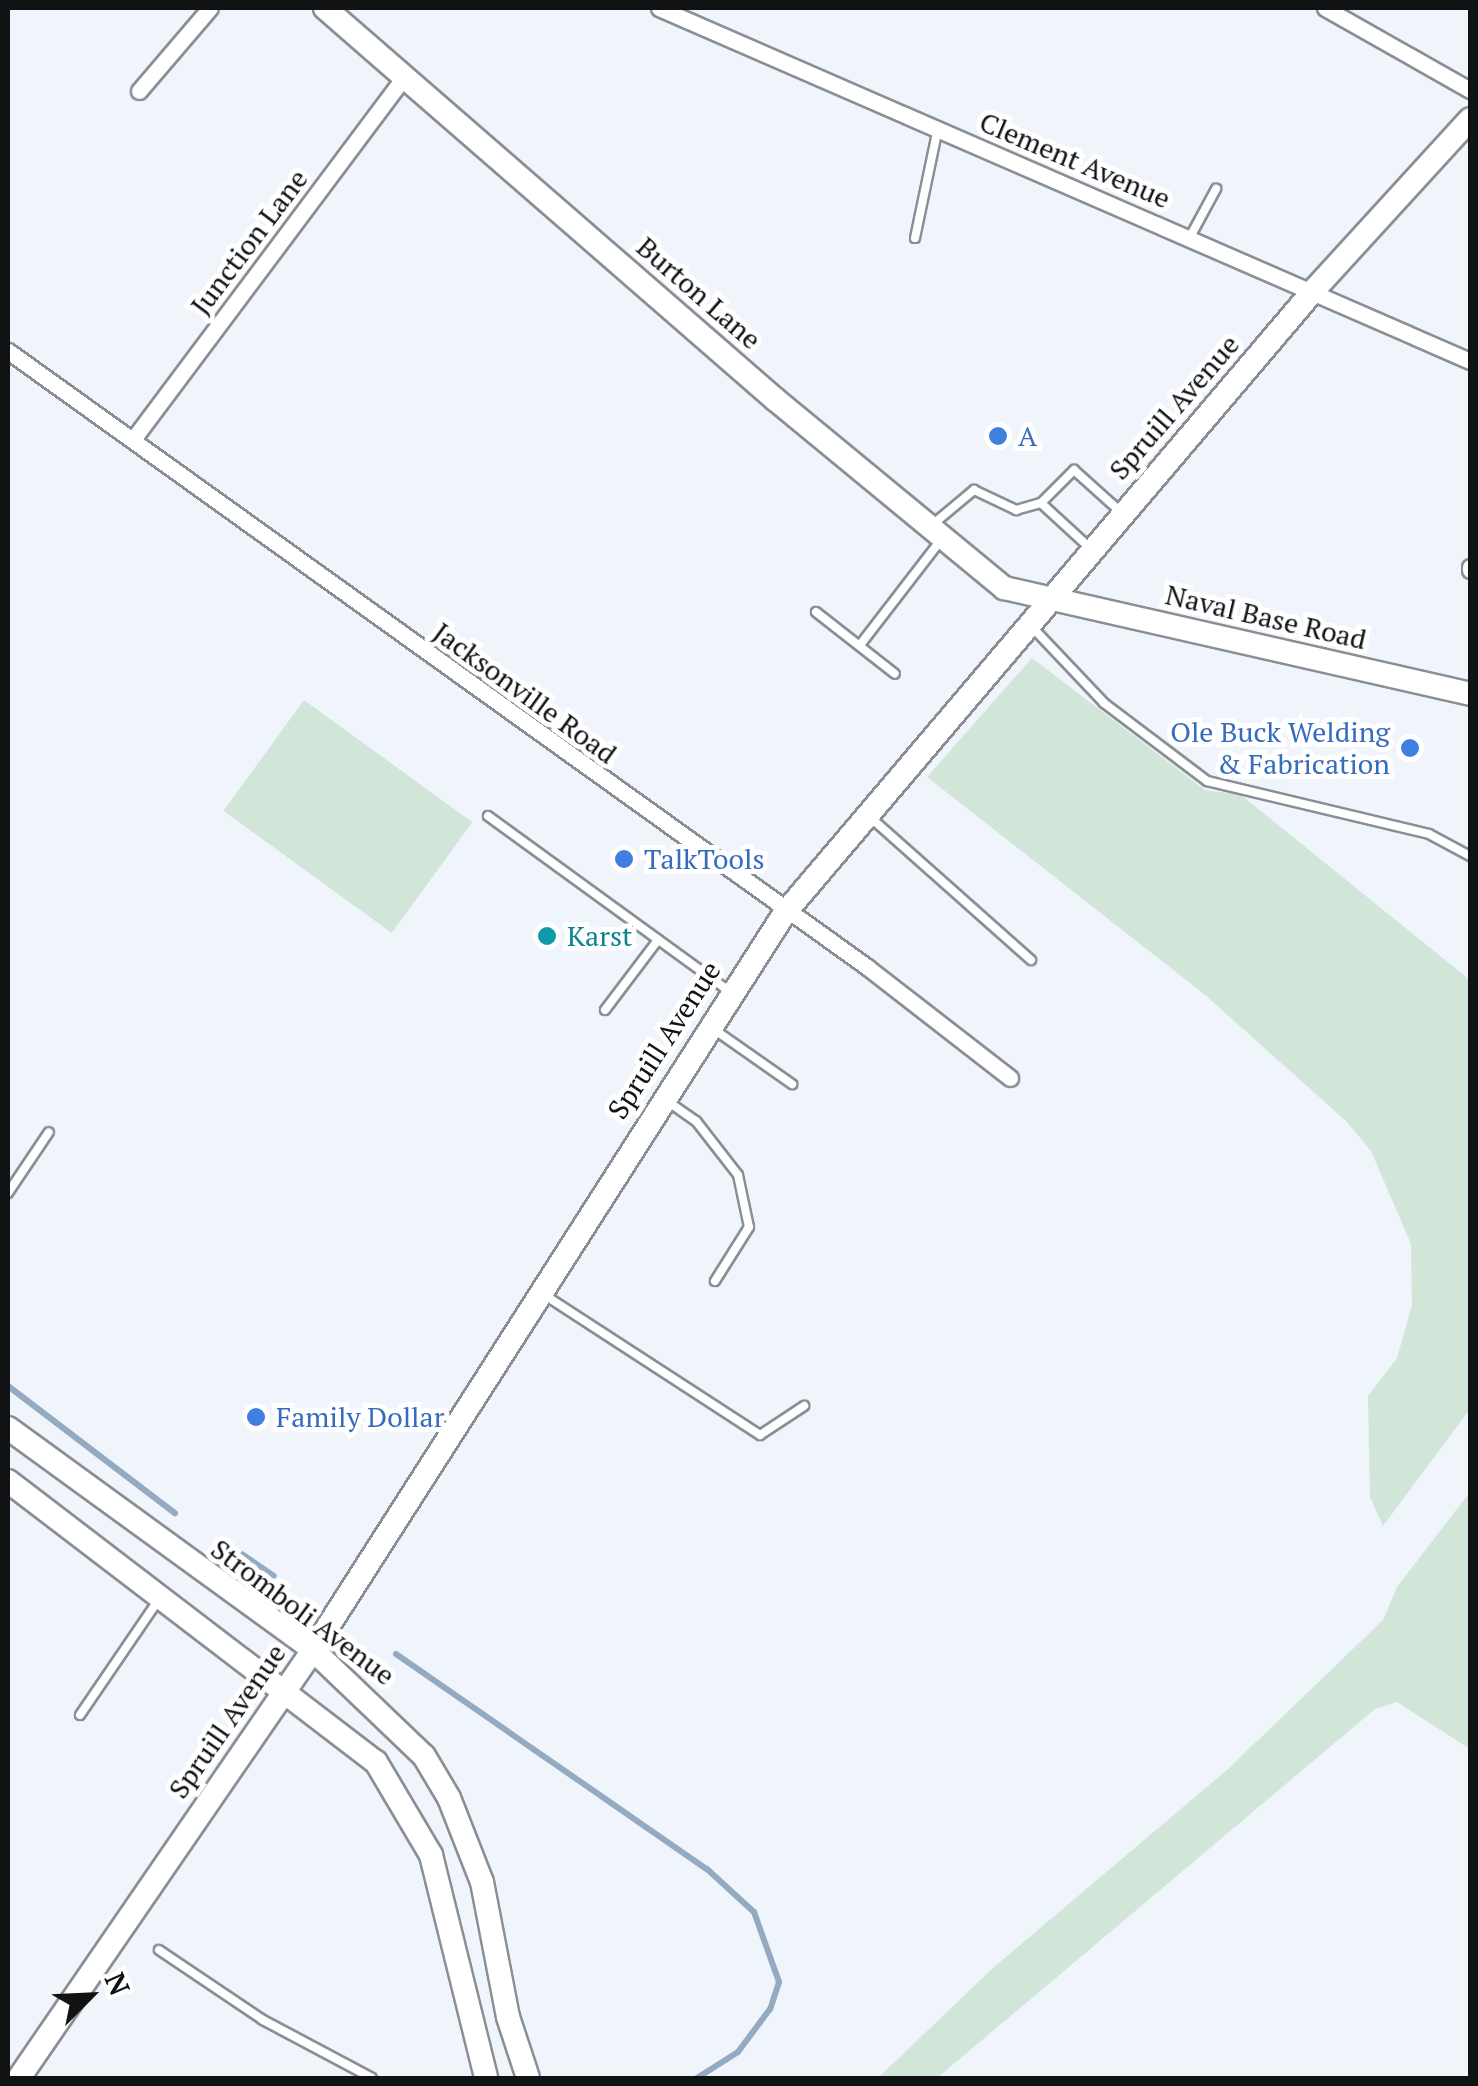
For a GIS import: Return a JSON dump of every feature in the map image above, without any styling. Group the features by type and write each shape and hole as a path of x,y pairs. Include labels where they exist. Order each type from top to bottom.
{"street":[{"path":"140,91 210,8"},
{"name":"Burton Lane","path":"324,8 1004,588 1048,598"},
{"name":"Clement Avenue","path":"658,8 1470,361"},
{"path":"1325,8 1470,90"},
{"name":"Junction Lane","path":"134,438 404,76"},
{"name":"Spruill Avenue","path":"20,2078 313,1650 708,1026 784,914 1048,598 1314,290 1470,119"},
{"name":"Jacksonville Road","path":"8,351 134,438 784,914 866,967 1010,1078"},
{"name":"Naval Base Road","path":"1048,598 1470,694"},
{"name":"Stromboli Avenue","path":"8,1428 313,1650 396,1723 449,1798 482,1882 508,2017 528,2078"},
{"path":"8,1480 286,1687 376,1762 415,1821 441,1891 486,2078"}],"lane":[{"path":"916,238 938,128"},
{"path":"1190,237 1216,189"},
{"path":"860,645 936,532 974,490 1016,510 1041,503 1074,470 1122,513"},
{"path":"1041,503 1091,549"},
{"path":"816,612 895,674"},
{"path":"1028,622 1104,703 1207,781 1428,834 1470,856"},
{"path":"868,815 1031,960"},
{"path":"488,816 730,992"},
{"path":"605,1010 658,940"},
{"path":"708,1026 792,1084"},
{"path":"662,1098 696,1120 738,1174 749,1227 715,1281"},
{"path":"8,1193 50,1132"},
{"path":"540,1292 760,1435 804,1406"},
{"path":"80,1715 162,1595"},
{"path":"159,1950 263,2020 372,2078"}],"green space":[{"path":"1032,658 1205,790 1241,795 1470,980 1470,1409 1383,1526 1370,1497 1368,1396 1397,1358 1412,1305 1411,1244 1371,1151 1347,1122 1204,994 927,777"},
{"path":"304,700 472,822 392,933 223,811"},
{"path":"1470,1492 1470,1749 1397,1702 1375,1709 937,2078 878,2078 994,1967 1228,1769 1383,1620 1397,1587"}],"waterway":[{"path":"8,1386 175,1513"},
{"path":"224,1542 274,1576"},
{"path":"396,1654 707,1869 754,1912 779,1982 770,2009 738,2052 697,2078"}],"place":[{"name":"A","path":"998,436"},
{"name":"Ole Buck Welding & Fabrication","path":"1410,748"},
{"name":"TalkTools","path":"624,859"},
{"name":"Karst","path":"547,936"},
{"name":"Family Dollar","path":"256,1417"}]}
